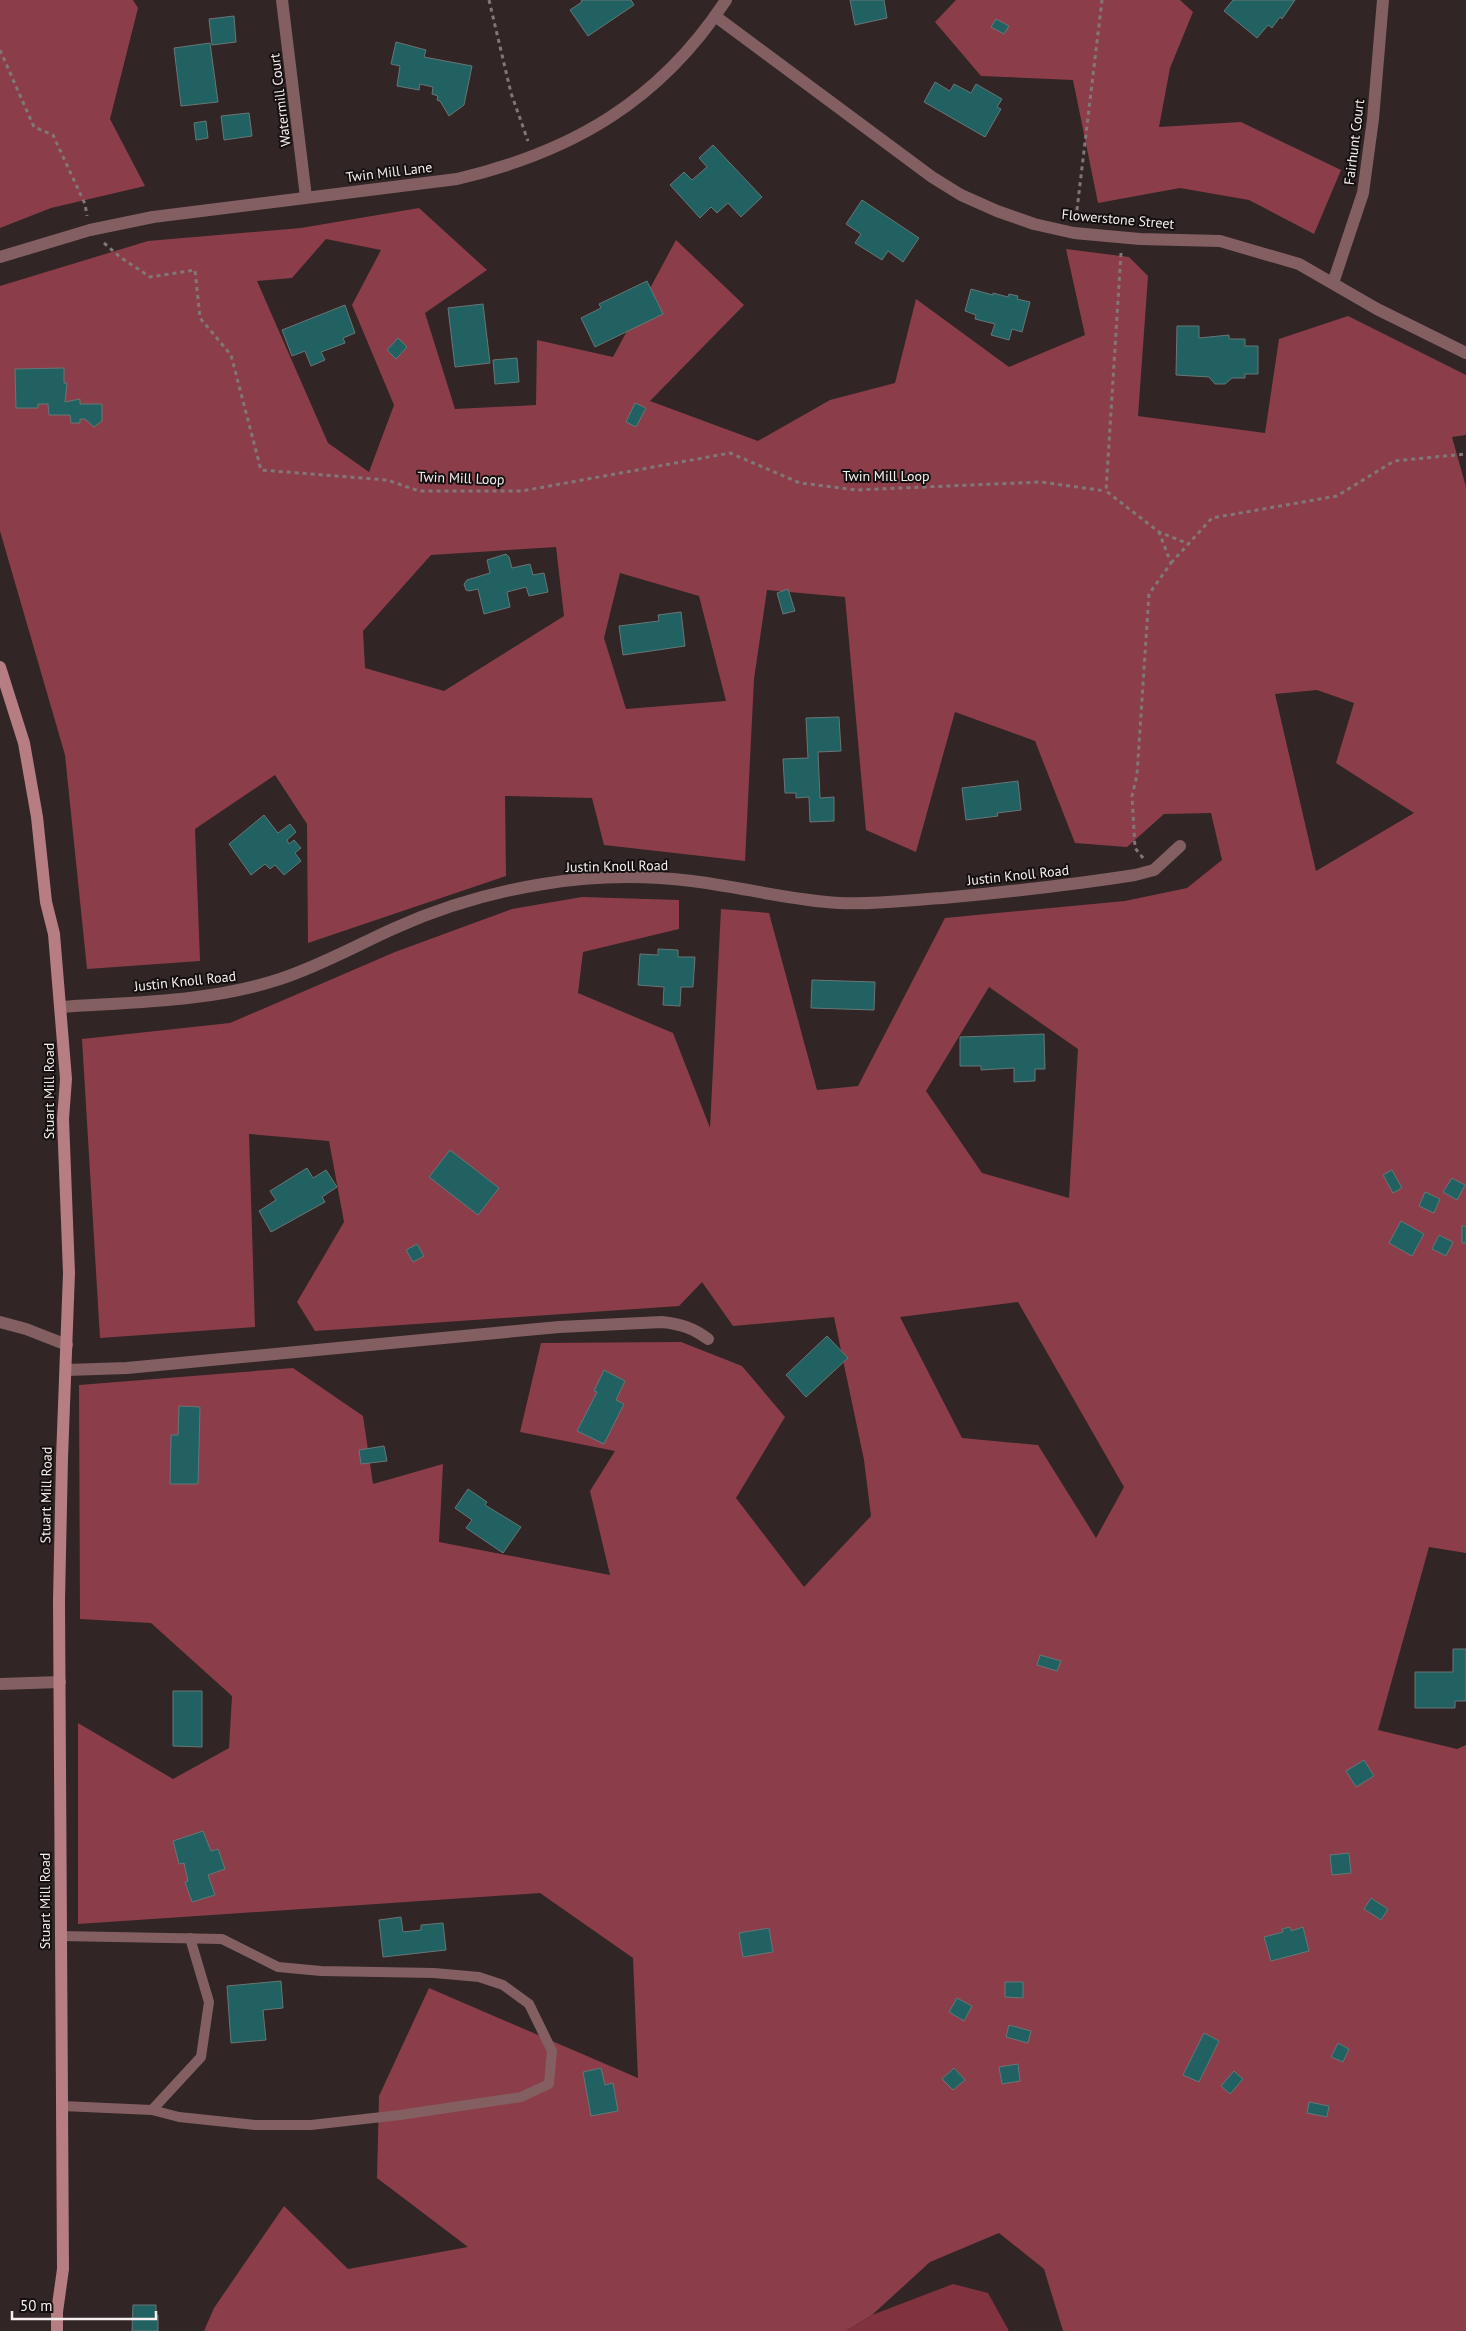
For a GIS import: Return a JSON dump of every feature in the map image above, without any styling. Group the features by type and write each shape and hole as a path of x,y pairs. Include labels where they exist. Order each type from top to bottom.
{"main road":[{"name":"Stuart Mill Road","path":"0,667 3,688 24,743 34,799 46,902 54,934 66,1079 63,1119 69,1273 62,1458 60,1682 63,2269 57,2312 57,2331"}],"street":[{"name":"Watermill Court","path":"282,0 306,197"},
{"name":"Twin Mill Lane","path":"0,257 90,230 154,217 456,179 499,169 532,158 577,137 615,114 650,87 680,59 726,0"},
{"name":"Fairhunt Court","path":"1333,283 1363,194 1373,119 1383,0"},
{"name":"Flowerstone Street","path":"715,16 947,186 997,211 1034,224 1074,233 1122,238 1220,241 1299,264 1377,309 1466,353"},
{"name":"Justin Knoll Road","path":"61,1007 201,996 241,990 280,979 325,962 393,929 446,909 496,894 543,884 590,878 644,877 691,880 793,898 838,903 878,903 1021,891 1131,876 1154,870 1180,846"},
{"path":"0,1322 26,1329 67,1345"},
{"path":"66,1370 127,1368 559,1327 662,1322 679,1323 694,1329 708,1339"},
{"path":"0,1684 60,1682"}],"lane":[{"path":"60,1936 222,1939 278,1967 321,1971 434,1973 479,1976 503,1985 529,2004 552,2051 549,2084 520,2097 400,2116 310,2125 255,2125 179,2117 152,2110 62,2106"},
{"path":"152,2110 201,2057 209,2002 190,1938"}],"path":[{"path":"489,0 511,93 532,158"},
{"path":"1074,233 1102,0"},
{"path":"0,50 34,127 53,135 85,204 90,230"},
{"name":"Twin Mill Loop","path":"90,230 120,257 150,277 195,270 200,318 231,355 261,470 387,480 419,491 522,491 730,453 800,483 856,490 1041,482 1106,491"},
{"path":"1122,238 1106,491 1159,532 1188,544"},
{"path":"1154,870 1135,848 1132,796 1137,776 1140,748 1149,594 1171,563 1212,518 1337,496 1394,461 1466,454"},
{"path":"1159,532 1171,563"}],"shaded area":[{"path":"0,0 133,0 138,8 110,119 145,186 51,208 0,228"},
{"path":"956,0 1180,0 1193,12 1170,68 1159,127 1241,122 1341,170 1314,234 1249,200 1180,188 1098,203 1073,80 981,76 935,22"},
{"path":"419,208 487,270 425,313 455,409 536,405 537,340 613,357 676,240 744,305 650,401 758,441 830,400 895,383 916,299 1009,367 1085,335 1066,249 1129,257 1148,276 1138,416 1265,433 1279,339 1348,316 1466,375 1466,435 1452,437 1466,487 1466,1553 1429,1547 1378,1730 1457,1749 1466,1745 1466,2331 1063,2331 1044,2269 999,2233 930,2262 872,2315 846,2331 204,2331 214,2308 284,2206 348,2269 468,2247 377,2178 379,2096 429,1988 638,2078 633,1958 540,1893 78,1924 78,1723 173,1779 229,1748 232,1696 151,1623 80,1619 79,1385 293,1368 363,1416 373,1484 443,1464 439,1542 610,1575 590,1491 615,1451 520,1432 541,1343 681,1342 742,1366 785,1417 736,1498 804,1587 871,1516 864,1460 834,1317 733,1326 702,1282 679,1306 315,1331 297,1302 344,1222 329,1141 249,1134 255,1327 100,1338 82,1039 230,1023 395,952 512,909 582,897 679,900 679,929 583,952 578,993 673,1033 710,1128 721,909 769,913 817,1090 858,1086 945,918 1125,901 1187,888 1222,860 1211,813 1164,814 1127,847 1075,843 1035,741 955,712 916,852 866,830 845,597 767,590 754,679 745,861 604,845 592,798 505,796 506,876 308,943 307,824 275,775 195,829 200,961 87,969 65,755 0,531 0,286 148,241 301,228","holes":["326,239 381,250 352,305 394,405 369,472 328,443 257,281 292,278","556,547 564,616 444,691 365,668 363,631 431,555","620,573 699,596 726,701 626,709 604,638","1317,690 1354,703 1336,763 1414,813 1316,871 1275,694","989,987 1078,1049 1069,1198 982,1173 926,1091","1018,1302 1124,1487 1096,1538 1038,1445 962,1438 900,1317"]},
{"path":"953,2284 988,2293 1009,2331 846,2331 872,2315"}],"building":[{"path":"581,0 631,0 634,5 588,36 570,10 582,2"},
{"path":"850,0 884,0 887,18 855,25"},
{"path":"1233,0 1295,0 1282,19 1280,17 1272,28 1268,25 1257,38 1224,11"},
{"path":"234,16 236,42 212,45 209,19"},
{"path":"996,19 1009,26 1004,34 991,27"},
{"path":"396,42 426,50 424,57 472,66 464,105 449,116 440,101 437,100 438,96 432,94 433,87 420,84 419,90 397,86 400,66 391,64"},
{"path":"210,43 218,102 181,106 174,48"},
{"path":"935,82 950,91 954,84 971,93 976,84 1002,99 997,107 1001,109 985,137 924,102"},
{"path":"249,113 252,136 224,140 221,116"},
{"path":"206,121 208,138 196,140 194,123"},
{"path":"713,145 762,197 741,217 728,203 717,213 711,207 700,218 670,185 684,172 692,180 707,167 699,158"},
{"path":"862,200 919,238 903,262 888,251 882,260 855,243 861,234 846,224"},
{"path":"647,281 663,314 595,347 581,318 601,308 599,304"},
{"path":"971,289 1008,297 1009,294 1018,296 1017,299 1030,302 1022,332 1012,329 1009,340 991,335 995,324 975,319 976,315 965,311"},
{"path":"483,304 490,363 455,367 448,308"},
{"path":"345,305 355,333 343,338 345,343 321,352 325,360 311,366 305,351 292,356 282,330"},
{"path":"1177,326 1199,326 1199,338 1229,335 1229,339 1245,339 1245,346 1258,346 1258,374 1245,374 1245,378 1232,378 1225,384 1215,384 1209,377 1176,375"},
{"path":"398,338 407,347 396,359 387,350"},
{"path":"517,358 519,382 495,384 493,360"},
{"path":"64,368 64,383 67,383 65,402 80,399 80,404 102,404 102,421 94,427 85,419 80,419 80,423 71,423 70,415 49,415 48,404 38,404 38,408 16,408 15,369"},
{"path":"635,403 646,408 636,427 626,422"},
{"path":"506,554 509,557 512,568 530,564 533,575 544,573 548,592 529,596 526,587 507,592 510,607 484,614 478,589 466,590 464,584 467,580 490,573 487,560"},
{"path":"788,589 795,611 783,614 777,593"},
{"path":"681,612 685,646 623,655 619,626 659,621 658,615"},
{"path":"839,717 841,751 818,752 820,798 834,797 834,821 810,822 809,797 796,798 796,793 785,793 783,759 808,758 806,718"},
{"path":"1018,781 1021,810 997,813 998,816 966,820 962,788"},
{"path":"264,815 278,833 290,824 296,832 287,840 289,844 294,840 301,848 295,853 301,861 284,875 275,865 270,869 265,864 251,875 229,844"},
{"path":"658,949 678,950 678,957 695,957 693,987 681,987 680,1006 663,1005 664,987 638,985 640,954 658,955"},
{"path":"812,980 875,982 874,1010 811,1008"},
{"path":"1044,1034 1045,1069 1035,1069 1035,1081 1014,1082 1014,1068 981,1070 981,1066 960,1066 960,1037"},
{"path":"450,1150 499,1188 478,1215 429,1177"},
{"path":"307,1168 313,1178 326,1170 337,1187 322,1197 325,1202 271,1232 259,1211 276,1200 270,1191"},
{"path":"1392,1170 1402,1188 1393,1193 1383,1175"},
{"path":"1452,1178 1465,1185 1457,1200 1443,1192"},
{"path":"1425,1192 1440,1199 1434,1213 1419,1206"},
{"path":"1401,1221 1424,1234 1412,1256 1389,1243"},
{"path":"1462,1226 1466,1226 1466,1243 1462,1243"},
{"path":"1439,1235 1453,1242 1446,1256 1432,1249"},
{"path":"417,1244 424,1256 413,1262 406,1250"},
{"path":"827,1336 848,1358 806,1397 786,1375"},
{"path":"604,1370 625,1381 616,1400 624,1404 604,1444 577,1431 597,1392 594,1391"},
{"path":"179,1406 200,1407 198,1484 170,1484 171,1435 178,1435"},
{"path":"384,1446 387,1461 361,1464 359,1450"},
{"path":"468,1489 487,1502 485,1505 521,1527 503,1553 466,1528 472,1520 455,1508"},
{"path":"1453,1649 1466,1649 1466,1701 1455,1701 1455,1708 1415,1708 1415,1672 1453,1672"},
{"path":"1040,1655 1061,1661 1057,1671 1037,1665"},
{"path":"173,1691 202,1691 202,1747 173,1746"},
{"path":"1364,1760 1374,1776 1356,1787 1346,1771"},
{"path":"203,1831 211,1851 218,1849 225,1869 208,1875 215,1895 192,1902 185,1882 188,1881 184,1863 179,1864 173,1841"},
{"path":"1349,1853 1351,1873 1332,1875 1330,1855"},
{"path":"1371,1898 1388,1909 1381,1920 1364,1909"},
{"path":"401,1917 403,1932 421,1930 421,1925 443,1923 446,1950 383,1957 379,1920"},
{"path":"1290,1927 1291,1931 1303,1927 1309,1951 1271,1961 1264,1937 1283,1932 1282,1929"},
{"path":"769,1928 773,1952 743,1957 739,1933"},
{"path":"281,1981 283,2008 263,2010 266,2040 231,2043 227,1986"},
{"path":"1005,1982 1023,1982 1023,1998 1005,1997"},
{"path":"957,1998 972,2006 964,2021 949,2012"},
{"path":"1009,2025 1031,2031 1028,2043 1006,2037"},
{"path":"1204,2033 1219,2041 1199,2082 1183,2075"},
{"path":"1338,2043 1349,2049 1343,2062 1331,2057"},
{"path":"1018,2064 1020,2081 1002,2084 999,2067"},
{"path":"601,2068 605,2085 613,2083 618,2111 591,2116 583,2072"},
{"path":"954,2068 965,2080 953,2090 942,2079"},
{"path":"1234,2071 1243,2079 1230,2094 1221,2086"},
{"path":"1309,2102 1329,2106 1327,2117 1307,2113"},
{"path":"133,2305 156,2305 158,2331 132,2331"}]}
